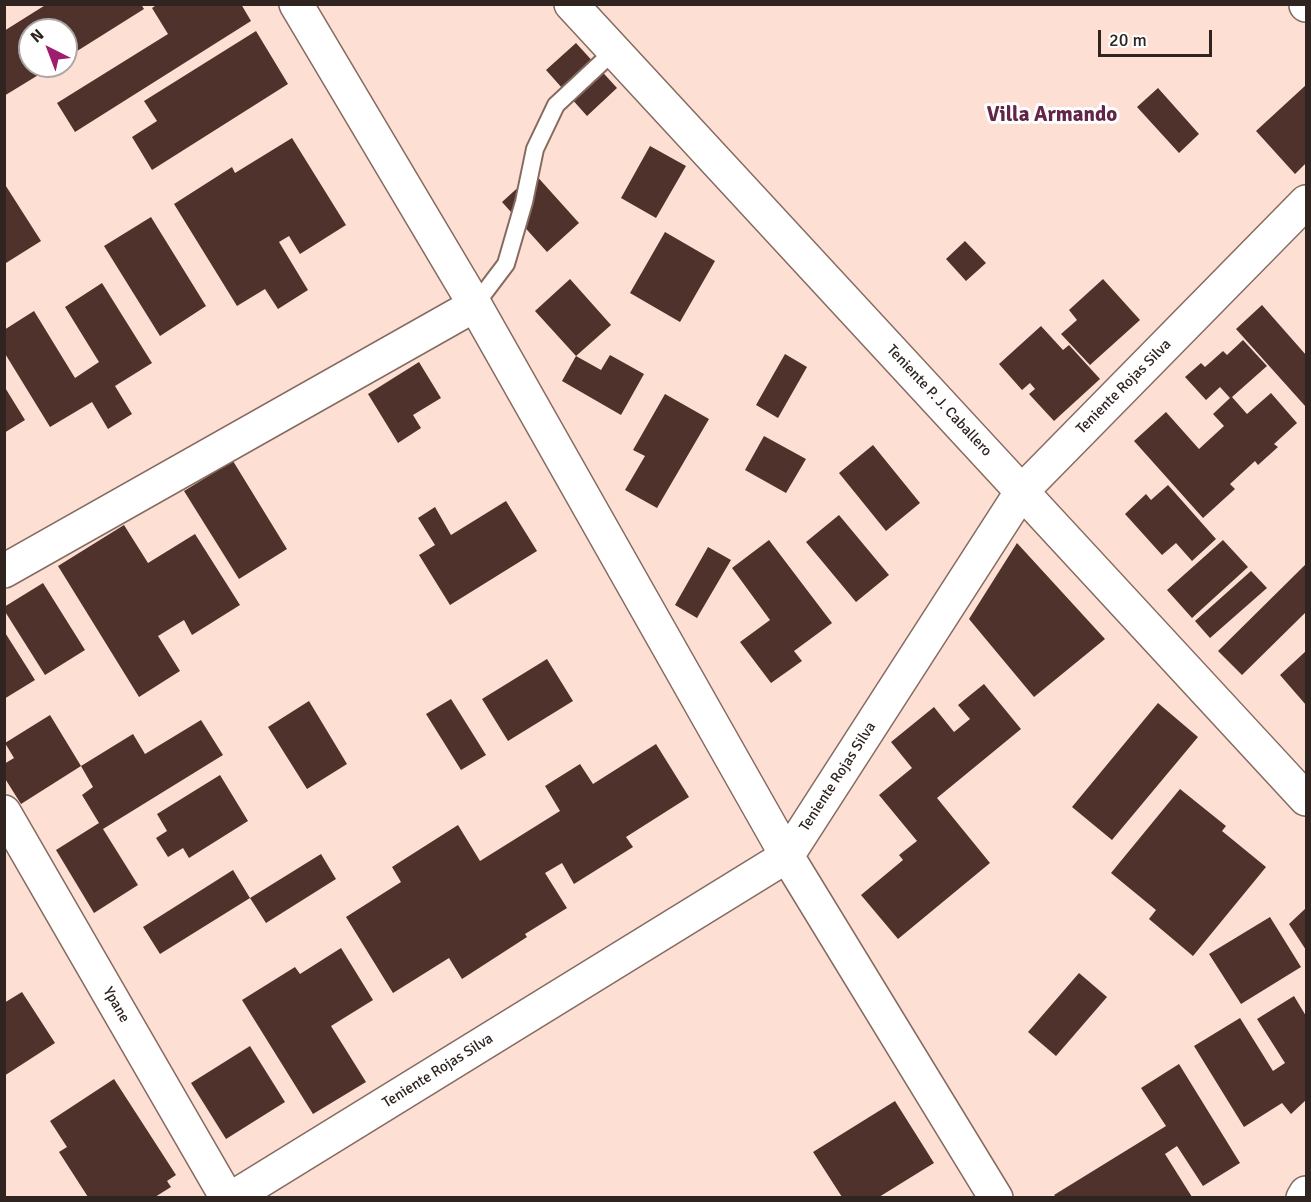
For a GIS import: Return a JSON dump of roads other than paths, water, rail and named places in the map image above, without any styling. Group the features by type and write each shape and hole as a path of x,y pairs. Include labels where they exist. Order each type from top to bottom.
{"street":[{"path":"296,4 475,305 787,856 996,1197"},
{"name":"Teniente P. J. Caballero","path":"571,4 1306,800"},
{"name":"Teniente Rojas Silva","path":"232,1197 787,856 1022,491 1306,202"},
{"path":"4,571 475,305"},
{"name":"Ypane","path":"4,812 227,1197"},
{"path":"1304,1197 1306,1193"}],"lane":[{"path":"475,305 506,264 524,202 535,149 556,105 615,50"}],"district":[{"name":"Villa Armando","path":"1052,115"}]}
